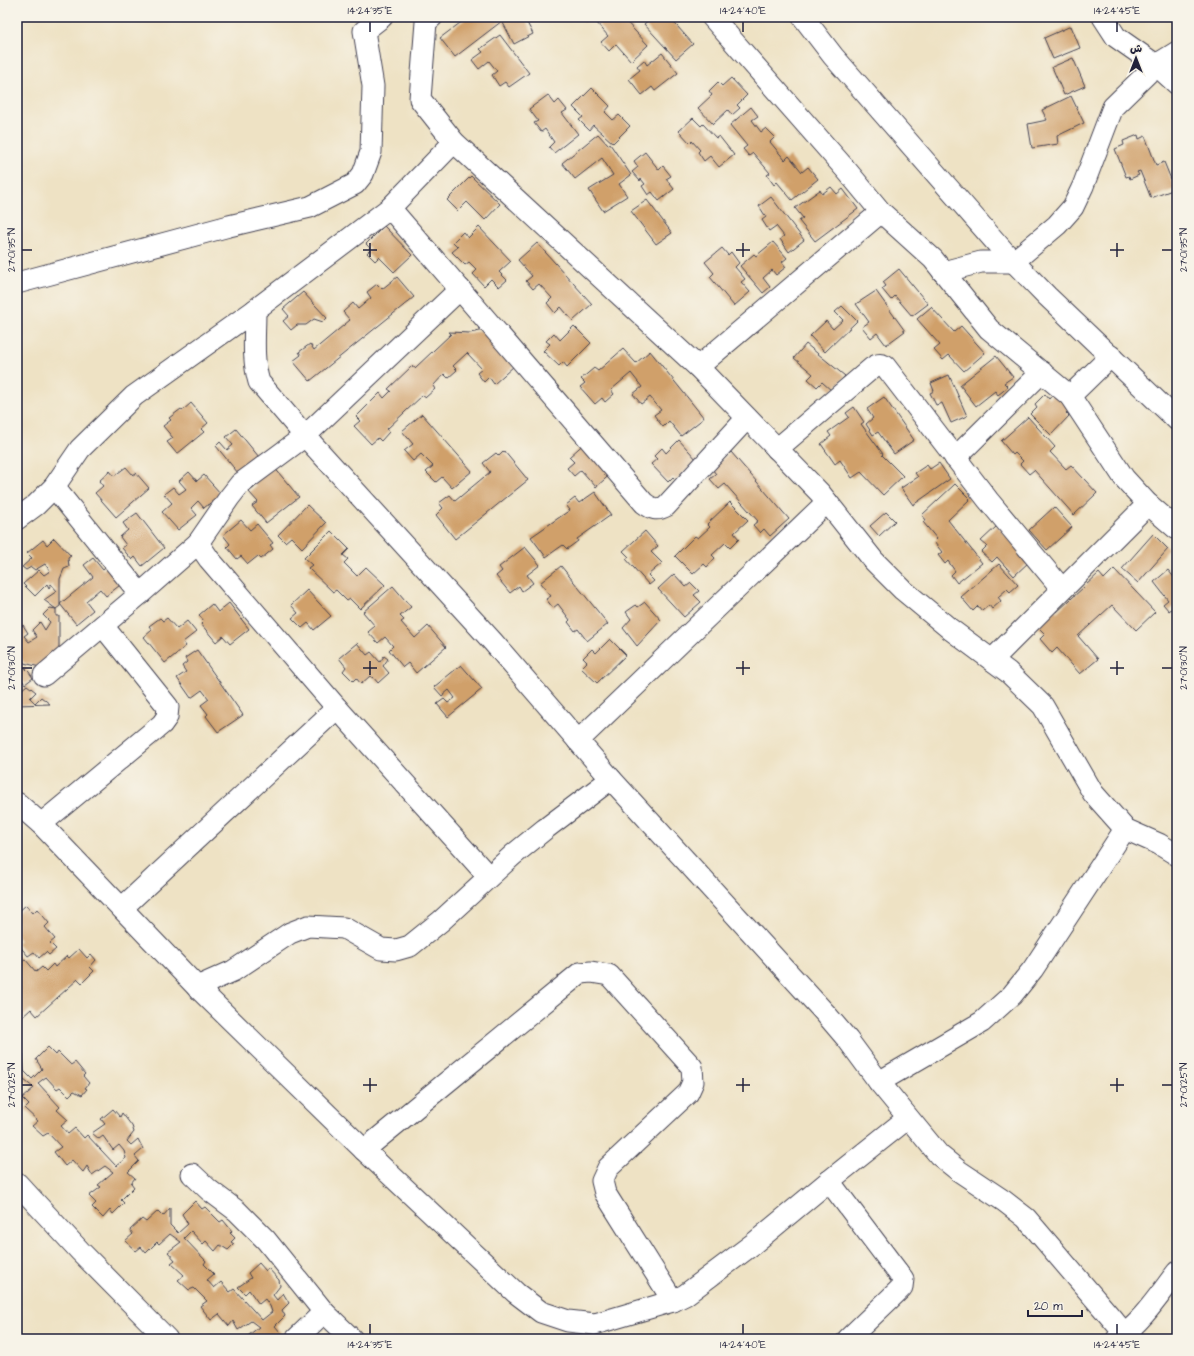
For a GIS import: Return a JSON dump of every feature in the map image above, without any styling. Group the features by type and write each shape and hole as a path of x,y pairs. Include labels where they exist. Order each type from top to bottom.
{"street":[{"path":"17,283 229,226 310,207 355,184 363,174 371,152 373,86 364,31 382,17"},
{"path":"432,17 426,22 420,99 454,142 698,367 820,493 874,561 903,590 950,629 1008,672 1043,706 1093,793 1125,829 1159,844 1177,856"},
{"path":"712,17 848,172 881,212 933,259 990,329 1070,396 1124,478 1148,504 1177,529"},
{"path":"803,17 832,56 1013,262 1177,420"},
{"path":"1103,17 1116,37 1156,65 1177,84"},
{"path":"943,272 981,262 1013,262 1057,225 1073,207 1083,186 1113,107 1156,65 1177,52"},
{"path":"17,519 36,505 54,488 80,449 134,396 255,310 390,208 454,142"},
{"path":"390,208 644,503 651,509 661,509 666,506 748,418"},
{"path":"698,367 881,212"},
{"path":"44,675 198,543 228,498 240,484 305,436 460,289"},
{"path":"255,310 254,357 259,382 305,436 493,642 611,779 825,1013 939,1155 1026,1218 1125,1337 1177,1272"},
{"path":"1070,396 1111,356"},
{"path":"777,449 872,368 881,364 885,366 988,500 1062,589"},
{"path":"955,458 1042,372"},
{"path":"54,488 140,594"},
{"path":"578,741 827,502"},
{"path":"992,660 1148,504"},
{"path":"198,543 209,559 337,708 488,876"},
{"path":"41,824 162,724 167,717 168,707 103,626"},
{"path":"122,908 337,708"},
{"path":"197,987 233,971 290,933 308,926 344,928 381,949 396,950 410,946 441,921 488,876 545,829 611,779"},
{"path":"17,803 41,824 197,987 364,1150 516,1293 541,1312 568,1321 595,1324 674,1301 685,1295 753,1244 829,1180 908,1118"},
{"path":"879,1082 982,1022 1012,995 1033,969 1125,829"},
{"path":"364,1150 580,974 591,972 609,975 692,1067 693,1082 688,1093 608,1168 602,1181 605,1193 674,1301"},
{"path":"192,1174 209,1190 237,1212 266,1240 324,1312 352,1339"},
{"path":"829,1180 903,1279 902,1287 848,1339"},
{"path":"17,1183 80,1251 167,1339"},
{"path":"296,1339 324,1312"}],"building":[{"path":"468,17 524,17 533,34 514,44 502,21 455,57 440,38"},
{"path":"579,17 590,17 584,22"},
{"path":"592,17 622,17 648,45 631,61 616,44 609,51 601,42 608,36"},
{"path":"652,17 669,17 693,44 676,59 644,24"},
{"path":"1071,26 1080,48 1053,59 1044,38"},
{"path":"500,35 529,73 509,87 505,82 499,86 492,75 497,71 489,61 479,69 472,60 483,52 480,49"},
{"path":"662,53 678,73 655,91 652,87 642,95 629,79 640,70 637,66 644,60 647,65"},
{"path":"1073,58 1085,86 1064,95 1052,67"},
{"path":"731,78 747,95 737,105 740,108 732,115 728,110 713,124 698,108 712,95 709,91 718,82 722,86"},
{"path":"592,88 610,106 605,112 613,120 619,115 630,126 613,143 593,125 589,130 579,120 583,117 573,107"},
{"path":"548,95 555,104 559,100 567,110 562,113 578,134 554,153 549,147 554,142 545,129 541,132 534,123 538,121 529,109"},
{"path":"1071,96 1084,123 1057,136 1058,144 1032,148 1028,124 1047,120 1042,110"},
{"path":"751,107 758,116 752,120 761,132 766,128 775,137 770,142 785,160 789,156 802,172 808,167 818,179 792,200 777,182 774,185 767,175 770,173 753,153 749,156 743,149 747,146 730,125"},
{"path":"693,118 701,126 703,124 716,138 719,136 734,155 719,167 710,156 704,161 698,152 700,150 692,141 690,143 679,131"},
{"path":"598,134 608,145 610,144 631,175 619,184 627,196 603,211 589,190 613,175 602,158 575,179 562,163"},
{"path":"1138,135 1139,139 1145,136 1156,165 1164,162 1175,189 1151,198 1140,171 1137,172 1139,175 1130,179 1129,176 1126,177 1115,149 1124,145 1123,141"},
{"path":"645,152 659,170 663,166 671,176 666,179 674,189 659,201 652,192 648,195 642,186 645,184 632,172 638,167 634,161"},
{"path":"471,176 500,204 485,220 467,202 458,211 447,200"},
{"path":"831,187 837,194 843,189 858,209 815,241 799,221 803,218 795,208 820,190 822,194"},
{"path":"771,197 804,240 789,252 780,239 784,236 776,226 769,231 762,220 766,217 759,206"},
{"path":"647,200 672,233 656,244 631,211"},
{"path":"384,226 412,255 394,272 379,257 375,261 367,253 371,249 366,244"},
{"path":"479,227 511,261 499,272 507,280 499,287 491,279 484,286 473,274 477,270 469,262 465,265 452,252 458,247 453,242 463,232 468,238"},
{"path":"773,242 787,258 782,262 786,267 776,275 772,270 763,278 770,287 763,293 740,266 754,254 756,256"},
{"path":"537,243 592,304 573,321 561,307 555,313 547,303 552,298 539,284 533,289 526,281 532,276 518,260"},
{"path":"722,248 728,255 731,252 739,263 735,267 745,279 741,282 750,292 734,306 710,277 714,273 705,262"},
{"path":"899,269 928,304 912,316 895,296 891,300 882,289 886,286 883,282"},
{"path":"397,277 414,297 310,381 293,361 301,355 299,352 310,344 314,350 350,320 343,312 353,303 358,309 371,298 367,292 377,284 382,289"},
{"path":"876,291 905,331 886,345 877,333 871,338 862,327 869,322 856,304"},
{"path":"303,292 327,318 323,322 314,319 306,325 297,325 291,330 283,321 289,316 283,309"},
{"path":"842,306 857,321 825,352 810,336 826,321 833,329 843,320 835,312"},
{"path":"931,307 954,332 961,326 985,353 964,371 949,355 943,360 934,350 940,345 917,319"},
{"path":"574,326 591,343 567,367 563,362 559,366 543,351 550,344 546,341 554,333 560,340"},
{"path":"485,330 514,366 494,384 489,377 484,382 477,373 482,369 467,353 453,366 457,370 448,378 444,374 433,386 435,389 425,398 423,395 387,429 389,432 381,441 378,438 371,444 354,426 360,421 356,417 380,393 384,398 391,391 388,389 412,366 415,368 451,334 449,332 470,333"},
{"path":"806,344 845,376 832,391 822,382 817,387 808,379 813,374 794,358"},
{"path":"623,349 636,363 650,351 704,418 681,436 669,421 663,427 654,415 661,410 650,397 641,404 633,394 642,387 631,373 611,390 614,394 605,402 602,398 595,404 580,387 585,383 581,379 594,368 598,371"},
{"path":"996,356 1013,377 1004,383 1008,387 998,395 995,391 976,406 960,385"},
{"path":"949,375 967,416 951,423 942,403 936,405 930,393 934,391 931,383"},
{"path":"1055,392 1071,408 1066,413 1069,416 1051,435 1030,414 1037,407 1035,404 1045,394 1049,399"},
{"path":"884,397 914,440 894,454 878,432 873,435 866,424 873,418 867,409"},
{"path":"191,403 208,423 201,429 204,432 177,454 167,442 173,438 163,426 171,420 169,418 181,409 182,411"},
{"path":"854,407 864,422 861,424 883,454 882,455 903,476 883,495 861,472 852,478 840,460 835,464 821,444 831,436 828,432 849,417 846,413"},
{"path":"422,414 472,471 452,488 442,477 436,482 426,472 433,466 421,454 413,461 404,451 413,444 402,431"},
{"path":"1028,417 1055,447 1050,452 1066,469 1071,465 1097,493 1074,515 1034,470 1029,474 1020,464 1023,461 1015,453 1013,455 1001,441"},
{"path":"236,429 259,457 238,473 216,446 220,442 227,450 233,445 226,437"},
{"path":"588,440 614,471 596,487 581,470 574,476 567,468 574,462 569,457"},
{"path":"679,440 697,460 676,480 673,477 668,482 651,464 657,459 654,456 662,448 666,453"},
{"path":"504,451 528,480 455,539 436,515 443,508 439,503 450,495 455,501 490,472 483,463 496,453 499,456"},
{"path":"731,452 789,519 770,536 764,529 760,533 753,525 758,521 725,484 719,489 710,479 716,474 712,469"},
{"path":"939,463 950,479 913,505 901,488 918,477 915,473 927,465 930,469"},
{"path":"273,466 299,497 266,523 252,506 258,502 249,492 256,486 253,482"},
{"path":"126,467 133,475 136,473 149,488 116,517 95,493 103,486 99,481 110,471 114,476"},
{"path":"189,472 197,481 204,475 221,494 204,508 198,501 191,508 197,515 178,530 162,512 172,503 164,494 173,487 179,494 186,489 179,481"},
{"path":"955,484 970,499 948,520 982,563 957,583 951,575 955,571 948,561 945,564 938,555 942,552 934,542 937,539 923,522 926,520 922,515"},
{"path":"595,492 611,515 577,539 578,541 567,549 563,545 546,557 531,537 570,510 566,505 575,498 579,503"},
{"path":"730,502 748,520 734,533 739,539 730,548 725,543 712,555 715,558 707,567 704,564 693,574 675,556 695,536 698,538 710,527 707,524"},
{"path":"307,505 326,523 302,548 291,537 285,542 278,535"},
{"path":"1054,507 1072,527 1047,550 1029,530"},
{"path":"886,512 895,521 879,536 870,526"},
{"path":"137,513 164,548 142,566 135,557 132,560 122,548 126,545 120,537 128,530 123,523"},
{"path":"241,520 250,530 257,524 273,543 270,545 273,549 261,559 258,556 248,564 241,556 237,559 227,547 230,544 223,535"},
{"path":"997,526 1030,561 1014,576 997,557 992,562 981,552 987,546 981,541"},
{"path":"331,531 349,549 343,555 348,559 344,563 357,576 366,567 385,585 360,609 350,599 347,601 336,590 333,592 308,568 312,565 304,558"},
{"path":"645,531 658,546 651,552 662,563 648,575 654,581 649,585 626,559 629,557 623,551"},
{"path":"1153,534 1168,549 1138,583 1122,569"},
{"path":"54,538 71,556 68,558 69,567 64,569 60,579 60,606 56,609 44,600 57,591 51,584 49,588 47,584 35,596 23,584 39,570 44,575 50,571 45,564 35,570 31,567 26,570 22,567 32,558 27,553 43,540 47,545"},
{"path":"525,547 540,565 527,575 533,583 522,591 519,586 510,593 496,576 502,571 499,567"},
{"path":"93,558 103,570 110,564 124,582 106,596 100,589 86,601 93,610 76,624 60,604 93,577 84,565"},
{"path":"999,564 1018,585 1010,592 1007,589 998,597 1001,601 992,609 989,605 982,611 978,606 973,611 961,597"},
{"path":"561,566 608,624 587,641 578,629 575,631 568,622 570,620 558,604 553,608 546,599 551,596 540,583"},
{"path":"1114,569 1155,612 1136,630 1112,605 1078,636 1098,659 1080,674 1057,648 1052,653 1040,639 1045,634 1037,626 1055,610 1057,612 1099,573 1104,579"},
{"path":"1168,570 1177,581 1177,611 1174,607 1169,611 1163,604 1168,600 1154,582"},
{"path":"674,574 686,587 691,583 699,591 694,595 701,602 684,617 658,589"},
{"path":"393,586 411,607 400,616 404,620 401,622 415,638 428,626 446,647 416,673 408,663 403,667 389,650 393,646 385,637 378,643 368,632 375,626 363,612"},
{"path":"307,590 331,616 314,630 308,623 302,628 292,618 298,613 291,605"},
{"path":"645,602 661,620 637,646 623,628 631,619 626,612 636,605 638,607"},
{"path":"229,603 249,629 230,644 223,636 216,642 201,624 204,621 199,615 212,604 218,612"},
{"path":"50,608 56,609 56,616 59,616 59,652 40,667 24,663 17,653 17,630 23,625 28,633 24,636 29,642 37,637 32,630 40,622 45,630 50,622 43,615"},
{"path":"160,618 163,621 167,618 177,629 187,621 196,632 183,642 186,646 165,663 144,637 152,630 149,626"},
{"path":"610,639 626,655 597,683 581,668 587,662 583,658 592,649 596,653"},
{"path":"357,643 367,655 371,652 380,662 384,656 388,659 383,666 389,673 378,683 373,677 370,676 361,684 356,678 353,681 343,671 346,667 339,658"},
{"path":"197,650 243,715 218,732 206,716 208,714 201,705 209,699 202,690 191,698 177,678 186,672 182,666 187,662 185,658"},
{"path":"461,665 482,689 448,717 437,704 444,699 448,703 455,698 449,690 442,696 434,687"},
{"path":"24,667 33,678 25,684 22,680 17,684 17,672"},
{"path":"27,685 36,692 30,698 35,703 41,697 50,704 17,705 17,687 21,690"},
{"path":"26,905 33,913 37,909 49,923 45,927 55,939 50,943 56,949 49,955 46,952 39,958 34,952 28,956 17,943 20,940 17,937 17,913"},
{"path":"79,949 87,958 91,954 96,960 90,967 94,971 82,983 78,979 37,1016 31,1009 19,1020 17,1018 17,955 22,961 25,959 36,972 42,967 46,971 53,964 55,967 67,956 69,958"},
{"path":"48,1047 56,1055 58,1052 71,1065 75,1062 85,1074 83,1076 89,1083 85,1088 87,1089 82,1095 74,1091 69,1096 60,1087 57,1089 46,1077 38,1083 60,1107 57,1110 68,1120 61,1126 68,1134 75,1128 84,1138 87,1135 116,1166 126,1158 124,1151 119,1145 113,1150 103,1136 99,1139 92,1133 105,1124 101,1119 113,1109 120,1117 122,1113 132,1126 134,1132 127,1141 131,1145 138,1139 143,1149 135,1156 139,1161 128,1172 135,1178 131,1183 134,1187 121,1200 124,1203 113,1214 110,1210 103,1218 92,1207 96,1203 89,1196 101,1187 98,1185 113,1172 105,1166 92,1175 87,1166 83,1172 72,1160 65,1166 54,1152 61,1147 48,1133 43,1136 32,1126 38,1121 25,1109 29,1105 22,1098 34,1088 24,1080 17,1086 17,1061 23,1054 24,1071 32,1079 42,1069 36,1059"},
{"path":"195,1201 202,1209 205,1207 220,1222 223,1220 232,1231 230,1233 235,1238 231,1242 234,1244 228,1250 220,1245 215,1251 206,1241 203,1244 191,1231 184,1238 206,1261 204,1264 214,1274 207,1280 214,1288 221,1282 230,1292 234,1289 262,1320 272,1312 265,1299 259,1304 249,1290 245,1294 238,1287 251,1278 248,1273 259,1263 266,1271 268,1268 279,1280 280,1286 273,1295 277,1300 283,1293 289,1303 282,1310 285,1316 275,1326 281,1333 277,1338 278,1339 244,1339 259,1327 251,1321 238,1330 233,1321 229,1326 219,1314 211,1320 200,1306 207,1301 194,1288 189,1290 178,1280 184,1275 171,1263 175,1260 168,1252 181,1242 170,1234 159,1244 157,1242 146,1253 141,1247 136,1251 125,1241 133,1234 130,1230 142,1219 146,1222 158,1211 163,1216 170,1208 170,1225 178,1233 188,1224 182,1214"}]}
